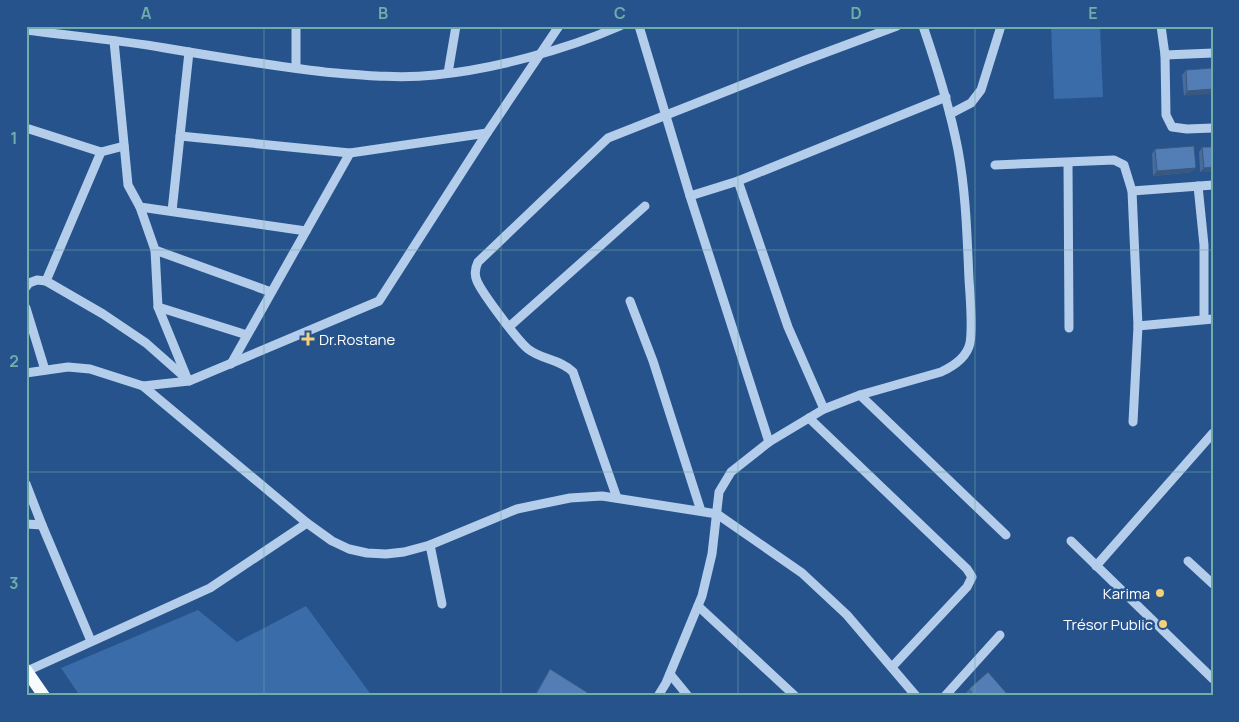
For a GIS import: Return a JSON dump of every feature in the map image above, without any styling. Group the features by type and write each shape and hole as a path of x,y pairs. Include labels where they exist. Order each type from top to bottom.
{"main road":[{"path":"27,670 44,696"}],"street":[{"path":"296,26 296,68"},
{"path":"448,73 456,26"},
{"path":"143,386 189,381 379,301 487,133 560,26"},
{"path":"26,30 189,52 264,65 357,75 396,77 448,73 540,54 620,26"},
{"path":"639,26 690,196 770,442"},
{"path":"617,498 572,372 561,363 536,354 527,348 509,327 476,279 475,270 481,258 608,138 802,61 897,26"},
{"path":"658,696 670,674 702,596 712,554 717,503 724,481 731,472 770,442 824,409 860,395 942,372 959,361 970,344 966,216 959,151 946,97 923,26"},
{"path":"950,114 971,103 982,90 1001,26"},
{"path":"1161,26 1165,55 1166,115 1172,127 1187,129 1213,128"},
{"path":"114,41 128,185 140,207 155,250 158,306 189,381"},
{"path":"172,212 189,52"},
{"path":"1165,55 1213,53"},
{"path":"690,196 738,181 946,97"},
{"path":"26,128 101,152 124,146"},
{"path":"180,136 350,153 487,133"},
{"path":"46,281 101,152"},
{"path":"231,364 350,153"},
{"path":"995,165 1114,160 1124,165 1132,191 1138,326 1133,422"},
{"path":"1068,163 1069,328"},
{"path":"738,181 788,327 824,409"},
{"path":"1132,191 1213,185"},
{"path":"1138,326 1208,319 1208,244 1198,186"},
{"path":"509,327 646,206"},
{"path":"140,207 306,231"},
{"path":"155,250 271,292"},
{"path":"26,287 28,283 38,280 46,281 103,314 146,343 189,381"},
{"path":"630,301 653,361 701,511"},
{"path":"158,306 247,335"},
{"path":"26,308 45,370"},
{"path":"26,373 68,367 90,369 143,386 307,523 332,541 349,549 367,553 386,554 404,552 430,545 517,509 570,498 602,496 717,514 802,573 847,615 916,696"},
{"path":"860,395 1006,535"},
{"path":"808,418 967,569 972,577 967,587 892,668"},
{"path":"1096,566 1213,433"},
{"path":"26,484 91,642"},
{"path":"27,670 210,588 307,523"},
{"path":"26,524 42,525"},
{"path":"1071,542 1213,679"},
{"path":"430,545 442,604"},
{"path":"1188,561 1213,584"},
{"path":"698,606 795,696"},
{"path":"945,696 1000,635"},
{"path":"670,674 688,696"}],"shaded area":[{"path":"1051,26 1100,26 1103,97 1054,99"},
{"path":"306,606 372,696 80,696 61,668 198,610 237,642"}],"building":[{"path":"1213,68 1213,89 1187,91 1186,70"},
{"path":"1194,146 1196,168 1157,171 1155,149"},
{"path":"1202,147 1213,147 1213,167 1204,168"},
{"path":"550,669 593,696 535,696"},
{"path":"988,672 1009,696 974,696 969,689"}],"place":[{"name":"Dr.Rostane","path":"308,339"},
{"name":"Karima","path":"1160,593"},
{"name":"Trésor Public","path":"1163,624"}]}
